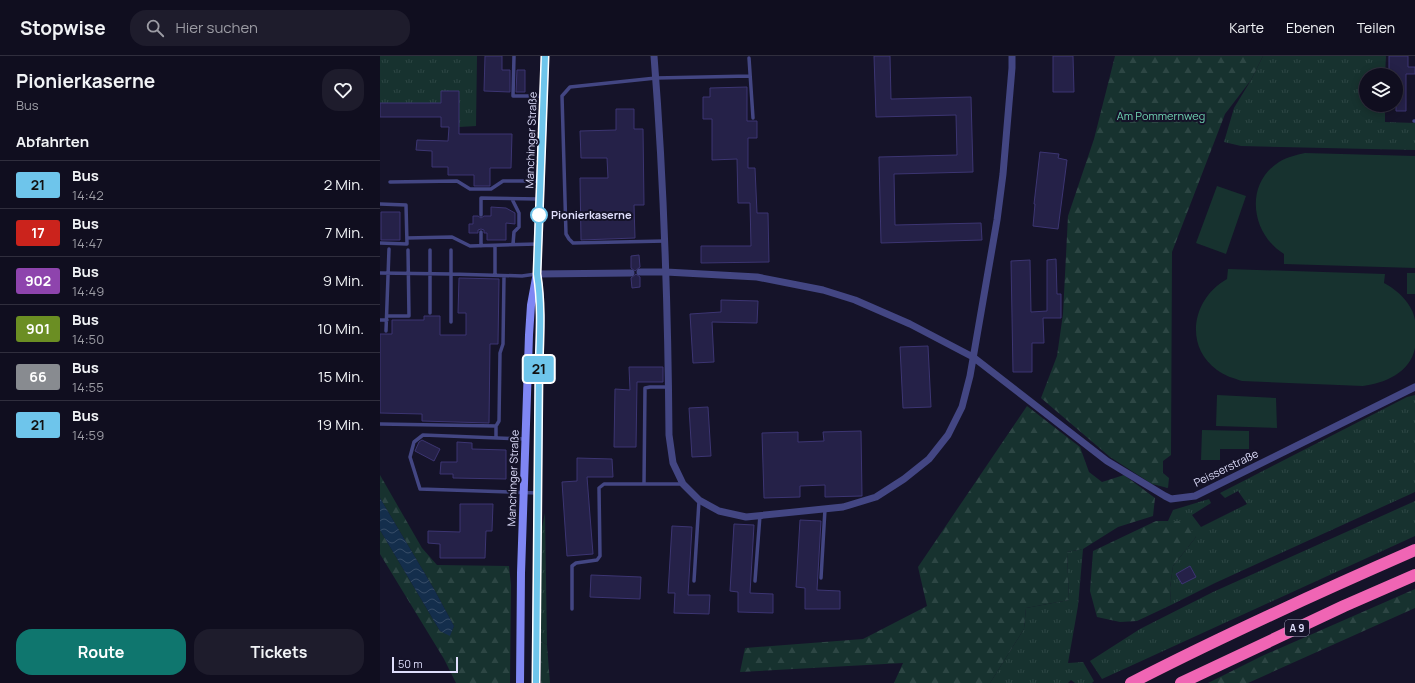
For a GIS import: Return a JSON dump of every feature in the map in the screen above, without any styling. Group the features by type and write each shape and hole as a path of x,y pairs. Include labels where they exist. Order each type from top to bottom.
{"highway":[{"name":"A 9","path":"1131,683 1193,651 1334,585 1415,550"},
{"name":"A 9","path":"1181,683 1323,616 1415,575"}],"main road":[{"name":"Manchinger Straße","path":"520,683 525,440 531,305 537,274 539,244 539,199 545,56"},
{"name":"Manchinger Straße","path":"536,683 537,493 541,332 540,298 537,274"}],"street":[{"path":"654,56 665,241 669,435 673,463 683,484 699,500 719,511 746,517 842,507 876,497 904,479 929,459 948,435 962,408 970,376 989,275 997,220 1008,121 1012,56"},
{"name":"Peisserstraße","path":"640,272 757,277 823,290 855,300 910,324 973,357 1107,461 1170,499 1195,496 1415,388"},
{"path":"537,274 631,273"}],"lane":[{"path":"514,56 513,96 544,96"},
{"path":"749,58 753,118"},
{"path":"665,241 573,243 569,239 566,234 562,96 570,86 656,78 750,76"},
{"path":"390,182 456,181 470,189 491,189 503,180 540,181"},
{"path":"481,215 481,198 539,199"},
{"path":"512,199 519,213 519,227 514,232 513,244"},
{"path":"380,204 406,205 407,244 380,243"},
{"path":"481,232 481,246"},
{"path":"407,238 452,237 470,246 539,244"},
{"path":"495,246 495,275"},
{"path":"386,331 388,250"},
{"path":"380,320 409,316 408,250"},
{"path":"430,250 430,313"},
{"path":"451,250 451,322"},
{"path":"380,273 430,273 504,276 537,274"},
{"path":"496,438 496,426 499,421 500,353 502,344 504,276"},
{"path":"644,484 645,388 668,387"},
{"path":"380,424 496,426"},
{"path":"525,440 423,435 414,442 410,457 420,489 537,493"},
{"path":"572,609 572,566 576,563 598,560 600,556 599,488 604,484 683,484"},
{"path":"694,581 699,500"},
{"path":"821,578 825,509"},
{"path":"755,581 760,515"}],"green space":[{"path":"380,56 477,56 476,126 459,127 441,91 441,103 380,103"},
{"name":"Am Pommernweg","path":"1115,56 1263,56 1251,80 1225,114 1172,252 1171,455 1163,461 1163,473 1169,478 1168,488 1152,484 1110,457 1041,398 1057,356 1063,314 1068,216 1094,139"},
{"path":"1263,56 1386,56 1385,68 1359,68 1359,112 1385,112 1385,122 1415,123 1415,150 1241,146 1224,142 1234,108 1251,80"},
{"path":"1305,153 1415,156 1415,268 1284,264 1284,254 1273,245 1264,234 1259,222 1256,209 1256,196 1260,183 1268,171 1282,160"},
{"path":"1217,186 1246,196 1226,254 1196,243"},
{"path":"1228,269 1385,274 1384,283 1404,298 1414,314 1415,348 1412,357 1408,364 1395,375 1380,382 1363,386 1242,381 1226,375 1217,370 1206,360 1199,348 1196,335 1196,322 1206,298 1215,287 1227,279"},
{"path":"1407,273 1415,273 1415,294 1407,294"},
{"path":"1217,395 1276,398 1277,428 1216,426"},
{"path":"1415,395 1415,492 1215,583 1171,605 1170,588 1173,566 1196,537 1168,521 1173,510 1209,499 1211,503 1192,515 1201,527 1247,504 1238,491 1225,498 1220,493 1407,397"},
{"path":"1027,406 1080,447 1089,472 1102,482 1124,475 1155,498 1153,516 1118,527 1083,549 1067,552 1069,600 1026,608 1024,629 990,683 894,683 903,663 740,672 745,648 863,639 927,606 918,567"},
{"path":"1202,430 1249,431 1249,449 1220,449 1220,460 1201,460"},
{"path":"380,475 422,548 437,565 509,566 511,585 510,683 456,683 444,659 380,554 380,530 440,631 450,635 454,626 434,589 380,498"},
{"path":"1415,501 1415,536 1102,679 1090,661 1140,629 1213,592"},
{"path":"545,513 547,645 541,641 540,536"},
{"path":"1156,521 1185,521 1196,537 1173,566 1170,588 1171,605 1137,621 1120,622 1097,617 1090,591 1093,551"},
{"path":"1083,549 1078,606 1068,663 1083,662 1094,681 1092,683 1075,683 1071,680 1068,683 990,683 1024,629 1026,608 1069,600 1067,552"},
{"path":"1415,589 1415,608 1248,683 1208,683 1262,656"},
{"path":"541,641 547,645 550,683 541,683"}],"water":[{"path":"380,498 434,589 454,626 450,636 440,631 380,530"}],"building":[{"path":"485,56 502,56 502,70 510,70 510,92 484,91"},
{"path":"874,56 890,56 891,99 971,97 973,172 894,174 895,225 981,223 982,240 881,243 879,157 957,155 956,115 876,117"},
{"path":"1053,56 1073,56 1074,92 1053,92"},
{"path":"1389,56 1408,56 1408,67 1415,67 1415,74 1406,74 1406,111 1403,111 1403,68 1389,68"},
{"path":"517,70 525,70 525,92 516,92"},
{"path":"747,87 747,121 757,121 757,138 748,138 748,168 755,168 757,213 768,213 769,262 701,263 701,246 751,246 750,203 738,203 737,159 712,160 712,119 703,119 703,97 710,97 710,88"},
{"path":"441,91 459,91 459,134 512,134 511,168 490,168 490,186 474,186 474,175 448,175 448,167 432,167 432,151 416,150 417,140 448,141 449,127 441,127 441,117 380,117 380,103 441,103"},
{"path":"616,109 634,109 634,129 643,129 644,205 634,205 635,238 581,240 580,178 608,178 607,158 581,158 580,131 616,130"},
{"path":"1040,152 1059,154 1058,158 1067,160 1058,229 1033,226"},
{"path":"491,207 506,208 515,213 515,224 506,223 506,240 487,240 487,233 484,233 484,230 481,229 478,230 478,233 469,233 469,224 473,224 473,216 478,216 481,218 484,216 491,216"},
{"path":"381,212 400,212 400,240 381,240"},
{"path":"639,255 640,267 635,271 631,268 631,256"},
{"path":"1056,259 1057,294 1061,294 1061,318 1043,318 1044,343 1032,343 1032,372 1013,372 1011,261 1030,260 1031,312 1047,311 1047,260"},
{"path":"636,274 640,277 640,287 632,288 631,278"},
{"path":"459,278 499,279 498,344 490,344 489,423 422,421 422,414 380,413 380,334 392,334 392,320 424,320 424,316 440,316 440,335 466,335 466,313 458,313"},
{"path":"721,300 758,301 757,323 712,322 714,362 693,363 690,314 721,312"},
{"path":"928,346 931,407 903,408 900,347"},
{"path":"629,367 663,367 663,382 637,382 636,447 614,447 615,389 630,390"},
{"path":"708,407 711,456 692,457 689,408"},
{"path":"861,431 862,496 825,497 825,485 800,486 800,497 764,498 762,433 798,432 798,442 824,441 823,432"},
{"path":"422,440 440,449 434,461 415,451 419,442"},
{"path":"457,442 472,443 472,449 506,450 506,479 453,478 453,474 440,474 441,462 457,462"},
{"path":"577,458 612,459 613,477 587,477 593,554 567,556 562,482 577,481"},
{"path":"460,504 493,504 492,531 486,531 485,558 440,558 440,544 428,543 428,531 460,532"},
{"path":"800,520 821,521 817,590 840,591 840,609 805,609 805,588 796,587"},
{"path":"734,524 754,525 750,593 773,594 773,613 738,612 738,592 730,591"},
{"path":"672,526 692,527 688,595 710,595 709,614 674,613 675,593 668,593"},
{"path":"1190,566 1196,577 1182,584 1176,574"},
{"path":"591,575 641,577 640,599 590,597"}],"bus line":[{"name":"21","path":"536,683 536,573 539,367 541,332 540,288 537,274 545,56"}],"place":[{"name":"Pionierkaserne","path":"539,215"}]}
